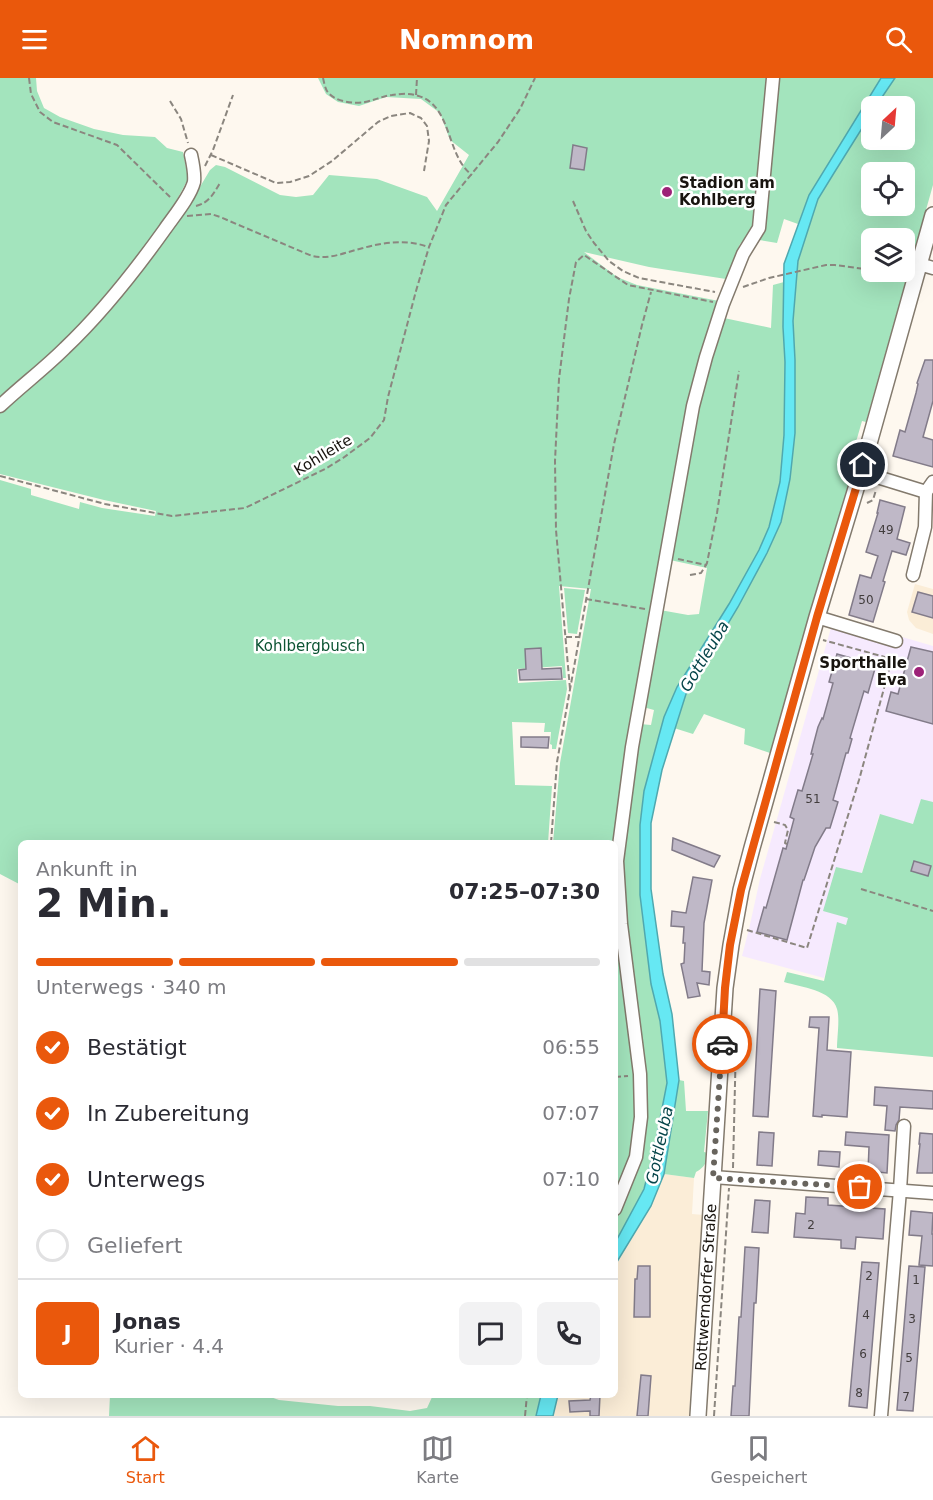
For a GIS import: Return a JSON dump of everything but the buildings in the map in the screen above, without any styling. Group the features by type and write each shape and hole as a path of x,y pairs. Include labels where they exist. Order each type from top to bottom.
{"main road":[{"name":"Rottwerndorfer Straße","path":"698,1416 725,988 741,890 817,617 922,270 933,215"}],"street":[{"path":"618,853 632,747 693,406 725,299 744,254 759,228 773,78"},
{"path":"0,406 44,368 98,315 127,281 179,209 193,183 194,171 191,155"},
{"path":"861,472 929,487 925,527 913,575"},
{"path":"817,617 896,641"},
{"path":"618,877 621,924 640,1074 641,1117 636,1157 618,1202"},
{"path":"881,1416 900,1190 903,1126"},
{"path":"713,1178 933,1193"}],"path":[{"path":"29,78 31,94 40,112 53,122 117,144 186,216 211,214 312,256 322,258 395,242 417,243 429,247"},
{"path":"322,78 327,91 333,97 352,103 365,102 393,94 416,95 430,102 439,111 465,170 472,175"},
{"path":"416,95 417,78"},
{"name":"Kohlleite","path":"0,476 105,504 172,516 245,508 325,469 370,438 384,420 416,291 429,247 446,205 498,142 520,109 535,78"},
{"path":"205,167 233,95"},
{"path":"170,101 182,118 191,155"},
{"path":"211,155 276,183 290,182 309,176 332,161 378,122 391,116 410,113 421,118 427,126 429,141 424,171"},
{"path":"179,209 201,205 211,198 220,183"},
{"path":"573,201 594,243 609,261 623,271 639,278 725,299"},
{"path":"570,689 556,530 555,461 559,379 576,262 584,255 628,285 652,291 725,299 752,283 818,266 835,265 861,269"},
{"path":"551,840 557,762 614,444 652,291"},
{"path":"690,575 701,573 706,565 717,513 739,371"},
{"path":"666,557 706,565"},
{"path":"586,599 656,612"},
{"path":"566,637 579,637"},
{"path":"747,930 807,948 859,780 892,659 824,640"},
{"path":"771,821 785,825 788,830 785,843 787,844"},
{"path":"861,889 933,911"},
{"path":"714,1416 731,1179 736,1039"},
{"path":"525,1416 527,1398"}],"shaded area":[{"path":"915,584 933,589 933,634 916,628 909,620 907,612"},
{"path":"834,617 933,646 933,829 879,815 846,925 837,923 824,978 742,956 760,879"},
{"path":"664,1174 694,1178 692,1214 704,1215 689,1416 553,1416 557,1398 618,1398 618,1260 651,1206"}],"green space":[{"name":"Kohlbergbusch","path":"0,78 36,78 37,91 44,108 60,117 94,129 123,135 155,137 167,148 183,152 188,179 173,207 185,212 210,170 216,165 225,167 280,195 296,197 313,195 329,175 377,179 427,197 437,211 469,155 450,140 440,113 421,99 386,97 359,106 338,102 326,94 318,78 881,78 870,96 861,96 861,110 809,195 798,224 784,219 777,243 747,238 740,244 726,279 649,267 584,252 617,277 637,285 719,301 616,840 553,840 560,763 591,589 559,586 566,678 563,678 562,666 517,669 518,683 566,680 567,689 556,749 552,749 550,744 551,732 544,732 545,723 512,722 515,785 552,786 548,840 18,840 18,883 0,874 0,480 31,489 31,495 79,509 80,502 102,508 155,516 156,511 0,474"},
{"path":"895,78 933,78 933,185 915,249 915,228 861,228 861,282 906,282 866,422 862,421 850,463 854,465 770,753 744,744 745,729 704,714 693,734 674,728 686,694 738,607 781,522 790,479 795,433 793,321 798,261 818,199 861,130 861,150 915,150 915,96 883,96"},
{"path":"784,282 784,435 780,482 769,527 729,604 677,687 664,717 644,791 640,825 640,895 651,984 660,1021 667,1083 644,1189 618,1237 618,1204 644,1117 620,862 640,724 651,725 654,710 643,707 660,610 688,615 699,614 707,568 670,560 697,408 724,318 771,328 773,285"},
{"path":"564,588 585,590 577,634 568,633"},
{"path":"921,799 933,802 933,1057 837,1048 838,1018 834,1003 823,993 784,982 787,972 824,981 837,922 846,925 848,918 823,911 836,867 862,873 880,814 913,824"},
{"path":"618,892 638,1079 632,1157 618,1195"},
{"path":"679,1080 684,1081 686,1111 708,1111 704,1152 708,1153 705,1164 696,1172 694,1178 664,1174"},
{"path":"110,1398 273,1398 338,1406 370,1406 410,1411 427,1408 432,1398 540,1398 536,1416 109,1416"}],"water":[{"path":"881,78 895,78 883,96 870,96"},
{"name":"Gottleuba","path":"861,110 861,130 818,199 798,261 793,321 795,433 790,479 781,522 738,607 686,694 662,770 651,823 651,889 663,974 672,1014 679,1080 664,1174 651,1206 618,1260 618,1237 644,1189 667,1083 660,1021 651,984 640,895 640,825 644,791 664,717 677,687 729,604 769,527 780,482 784,435 784,264 809,195"},
{"path":"540,1398 557,1398 553,1416 536,1416"}],"way so far":[{"path":"722,1044 713,1178 860,1187"}],"place":[{"name":"Stadion am Kohlberg","path":"667,192"},
{"name":"Sporthalle Eva","path":"919,672"}],"route":[{"path":"722,1044 730,945 741,890 817,617 863,465"}]}
